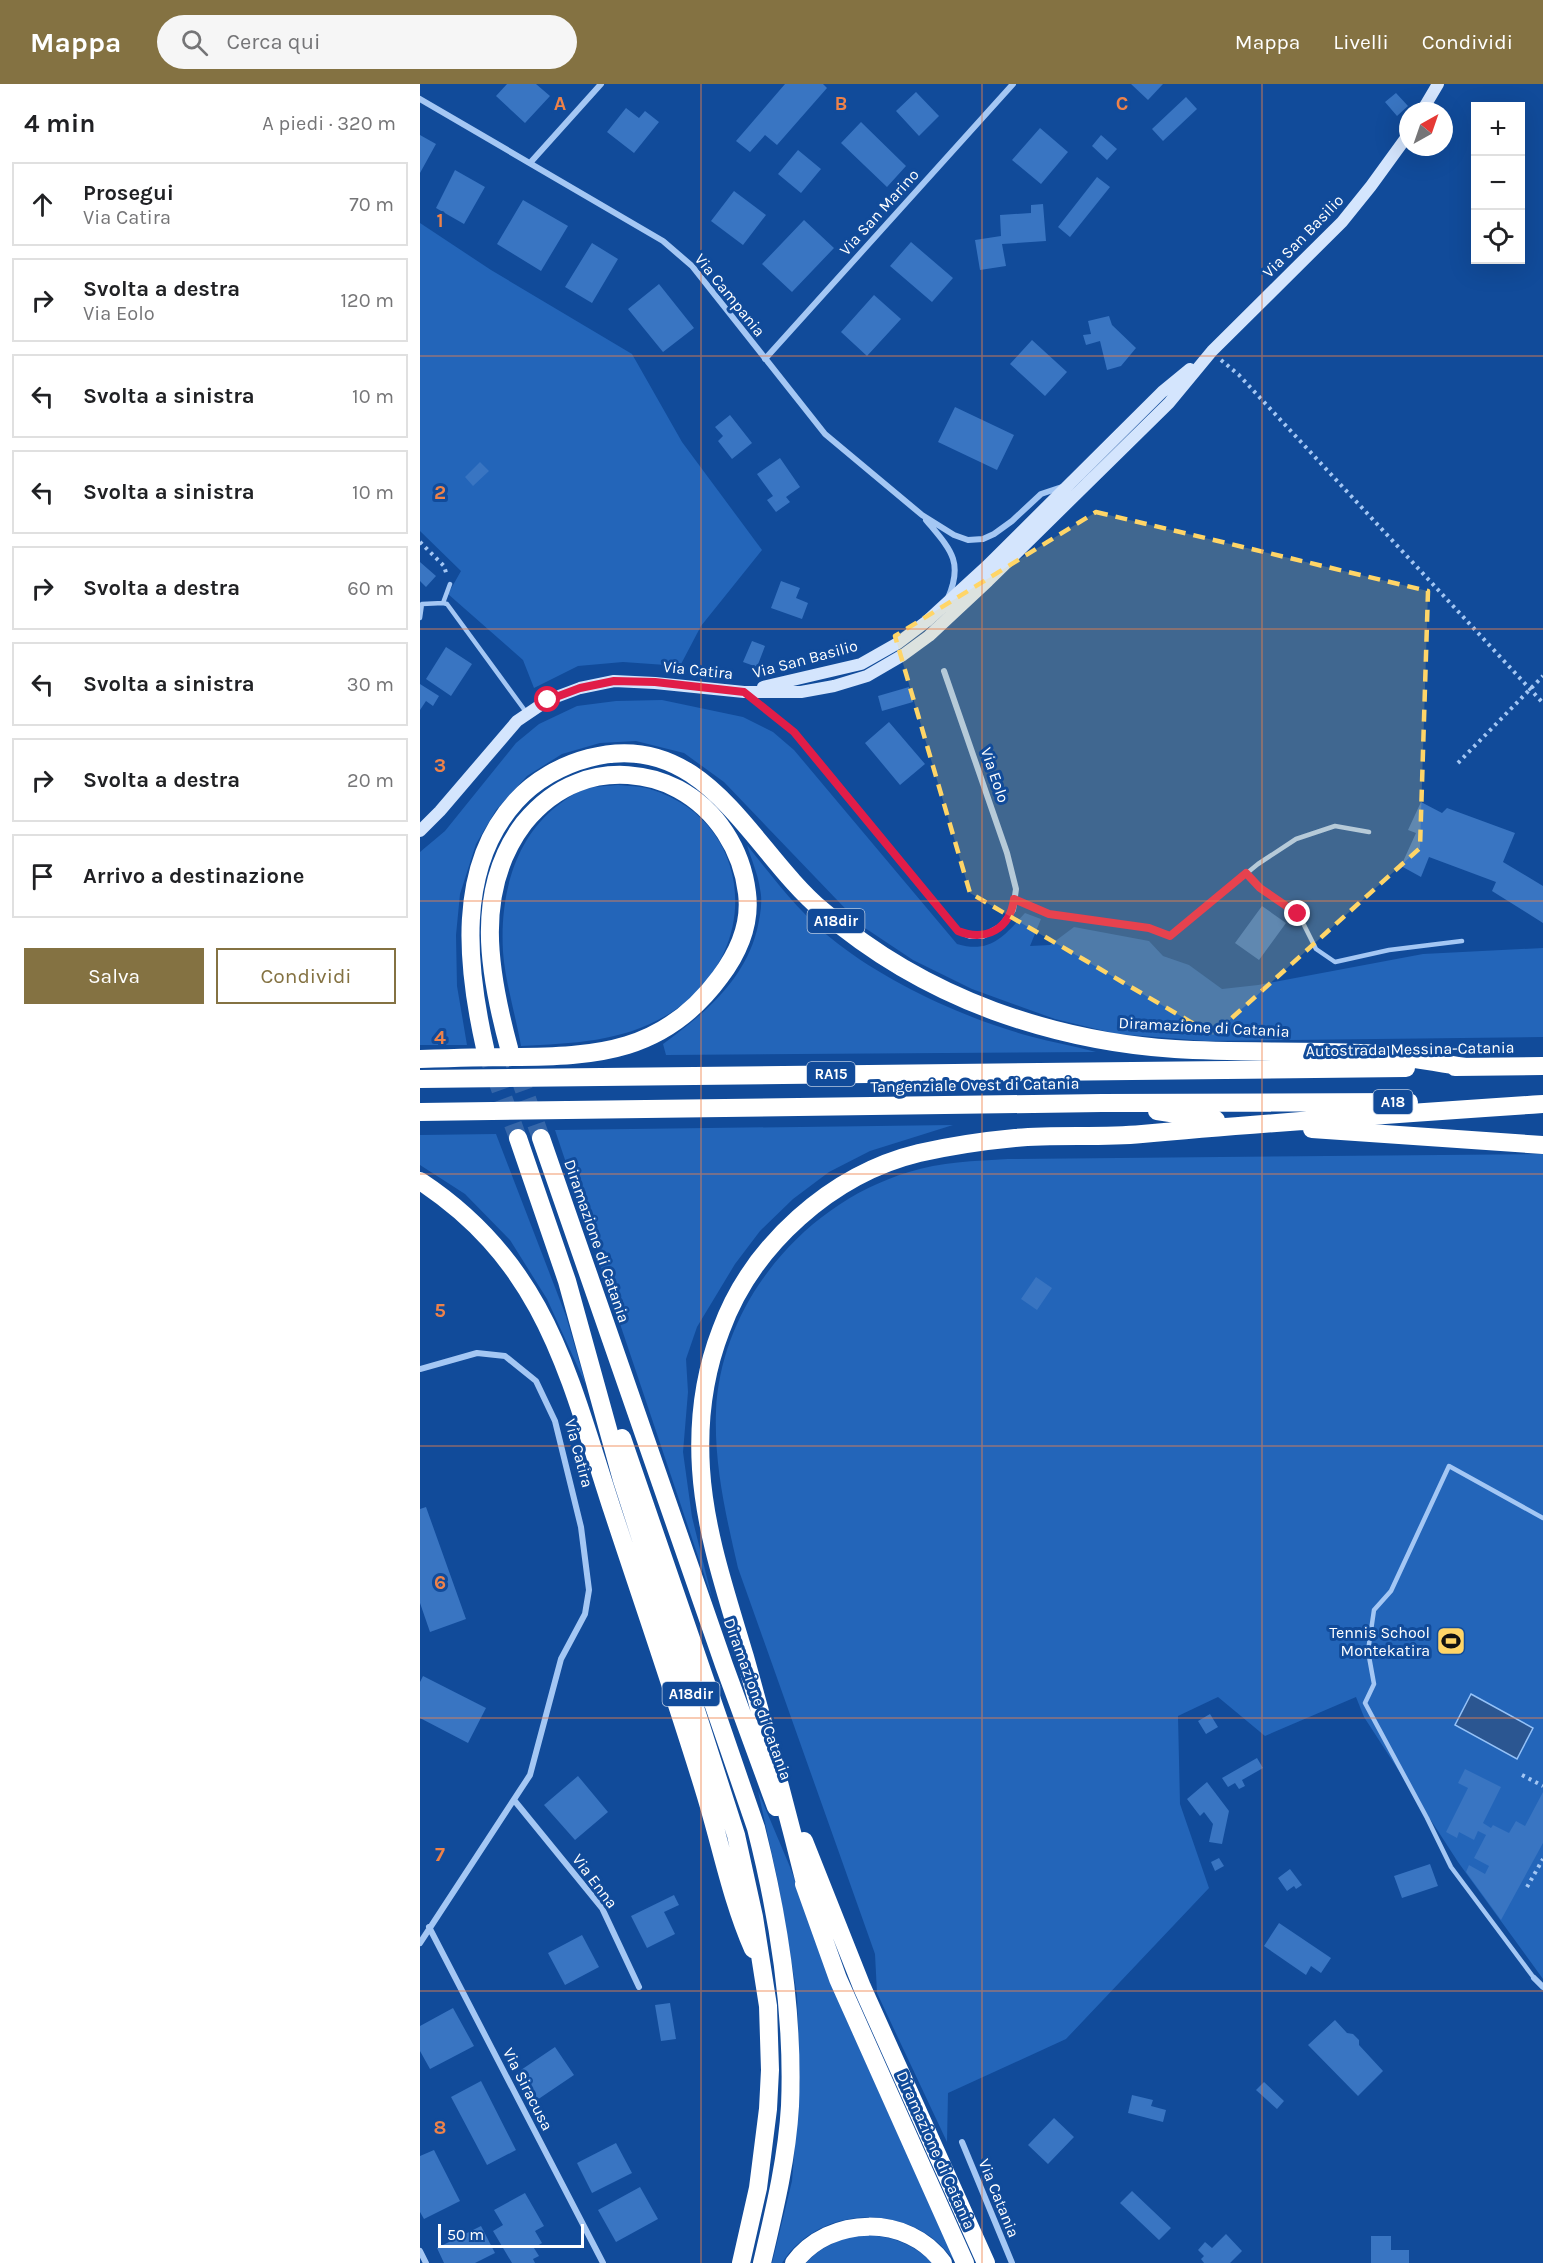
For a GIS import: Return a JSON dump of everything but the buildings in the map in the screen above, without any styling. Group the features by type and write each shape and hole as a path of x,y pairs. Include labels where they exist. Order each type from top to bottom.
{"highway":[{"name":"Diramazione di Catania","path":"486,1048 473,983 470,932 477,881 492,838 514,803 543,778 582,760 623,753 661,759 698,776 733,811 795,885 823,911 891,961 926,981 991,1010 1060,1031 1110,1042 1171,1049 1363,1053 1465,1067"},
{"path":"420,1059 595,1054 643,1040 662,1030 697,1004 712,988 735,955 743,936 748,901 746,882 732,843 721,826 693,799 661,781 641,777 604,775 577,783 554,795 529,817 504,856 494,885 489,933 493,982 509,1048"},
{"path":"1518,1067 1543,1062"},
{"name":"Autostrada Messina-Catania","path":"1242,1071 1543,1066"},
{"name":"Tangenziale Ovest di Catania","path":"420,1079 1242,1071"},
{"name":"Tangenziale Ovest di Catania","path":"420,1112 1243,1102"},
{"name":"A18","path":"1243,1102 1543,1103"},
{"path":"1102,1103 1244,1125 1543,1144"},
{"path":"808,1895 779,1777 721,1575 706,1512 701,1470 702,1405 707,1372 722,1325 748,1277 779,1238 823,1198 866,1172 917,1154 1017,1138 1114,1137 1543,1103"},
{"name":"A18dir","path":"518,1138 567,1281 622,1480 736,1835 754,1917 764,1974 770,2034 768,2109 758,2188 741,2263"},
{"name":"Diramazione di Catania","path":"541,1138 724,1665 838,1979 965,2263"},
{"path":"420,1181 454,1204 490,1238 528,1288 551,1330 578,1405 702,1782 742,1924 764,1974"},
{"path":"567,1281 732,1755 756,1828 774,1908 782,1954 790,2029 790,2108 778,2192 762,2263"},
{"path":"724,1665 779,1777 862,1987 986,2263"},
{"path":"794,2263 808,2248 836,2231 870,2227 890,2229 920,2240 932,2249 943,2263"}],"street":[{"path":"530,163 601,84"},
{"name":"Via San Marino","path":"765,359 1013,84"},
{"path":"1427,102 1438,84"},
{"name":"Via Campania","path":"420,99 663,241 692,266 825,434 922,515"},
{"name":"Via San Basilio","path":"744,692 861,664 898,643 945,605 1162,392 1212,351 1342,222 1399,147"},
{"name":"Via San Basilio","path":"744,692 801,692 834,686 867,676 903,655 928,636 1052,520 1169,403 1212,351"},
{"path":"922,515 968,540 983,539 1012,521 1041,494 1068,485"},
{"path":"922,515 954,557 956,572 945,605"},
{"name":"Via Eolo","path":"944,671 1007,853 1016,889 1014,899"},
{"name":"Via Catira","path":"420,831 517,721 548,700 580,688 614,681 655,682 744,692"},
{"path":"744,692 794,732 958,931 970,936 983,936 1001,926 1013,910 1014,899"},
{"name":"Via Catira","path":"420,1370 477,1353 505,1356 536,1382 555,1421 581,1527 589,1590 585,1614 561,1659 530,1775 514,1800"},
{"path":"420,1943 514,1800"},
{"name":"Via Enna","path":"514,1800 602,1908 639,1987"},
{"name":"Via Siracusa","path":"429,1927 603,2263"},
{"path":"1534,1978 1543,1987"},
{"name":"Via Catania","path":"962,2142 1011,2263"},
{"path":"420,2251 426,2263"}],"lane":[{"path":"443,603 450,584"},
{"path":"420,618 422,604 447,604 528,714"},
{"path":"1014,899 1049,914 1149,928 1170,936 1246,873 1296,839 1335,826 1369,832"},
{"path":"1246,873 1260,888 1298,914 1316,949 1335,962 1389,950 1462,941"},
{"path":"1534,1978 1452,1868 1365,1703 1374,1684 1368,1651 1374,1610 1391,1591 1449,1466 1543,1518"}],"path":[{"path":"1212,351 1239,375 1543,703"},
{"path":"420,542 444,566 450,584"},
{"path":"1458,763 1543,676"},
{"path":"1522,1775 1543,1786"},
{"path":"1527,1887 1543,1859"}],"highlighted area":[{"path":"1096,512 1428,591 1420,848 1213,1035 970,893 895,636"}],"shaded area":[{"path":"420,223 491,270 632,354 682,442 762,550 701,626 680,666 623,662 578,666 534,688 523,660 448,594 461,571 420,531"},
{"path":"662,700 743,717 773,732 794,750 957,944 979,947 988,945 1003,936 1025,913 1041,919 1030,946 1050,945 1074,927 1149,941 1163,956 1189,965 1222,989 1258,985 1423,954 1543,948 1543,1037 1206,1041 1117,1034 1055,1019 972,989 913,960 862,926 724,782 684,753 636,741 600,743 562,754 527,776 496,810 476,844 460,894 456,935 457,986 467,1045 420,1045 420,852 445,831 516,743 539,724 577,706 616,701"},
{"path":"618,785 650,789 683,804 707,825 724,851 734,881 735,912 728,943 713,973 689,999 651,1024 630,1032 588,1041 521,1046 503,952 504,913 511,875 527,840 552,810 581,791 594,787"},
{"path":"747,845 789,897 812,921 837,943 880,972 928,998 979,1020 1029,1036 1096,1052 666,1055 663,1044 693,1021 720,995 743,965 751,948 761,910 761,894"},
{"path":"953,1125 870,1151 829,1172 793,1199 760,1231 735,1264 697,1327 686,1359 688,1392 683,1452 692,1517 712,1598 555,1130"},
{"path":"496,1134 566,1316 586,1385 547,1299 510,1240 465,1194 420,1165 420,1135"},
{"path":"1543,1154 1543,1979 1458,1862 1364,1717 1356,1697 1265,1736 1218,1697 1178,1716 1180,1804 1209,1888 1066,2039 948,2093 947,2142 877,1993 875,1954 738,1568 719,1471 716,1411 721,1371 734,1332 752,1296 775,1262 804,1233 836,1207 871,1187 909,1172 933,1166 1008,1159"},
{"path":"1471,1694 1533,1728 1517,1759 1455,1725"},
{"path":"758,1791 790,1867 844,2014 955,2261 925,2233 906,2224 867,2217 828,2225 810,2234 782,2263 772,2263 792,2181 800,2083 797,1995 778,1882"},
{"path":"859,2235 880,2236 899,2241 916,2250 932,2263 806,2263 830,2245"}],"tunnel":[{"path":"485,1048 518,1138"},
{"path":"509,1048 541,1138"}],"place":[{"name":"Tennis School Montekatira","path":"1451,1641"}],"route":[{"path":"548,700 580,688 614,681 655,682 744,692 794,732 958,931 970,936 983,936 1001,926 1013,910 1014,899 1049,914 1149,928 1170,936 1246,873 1260,888 1298,914"}]}
